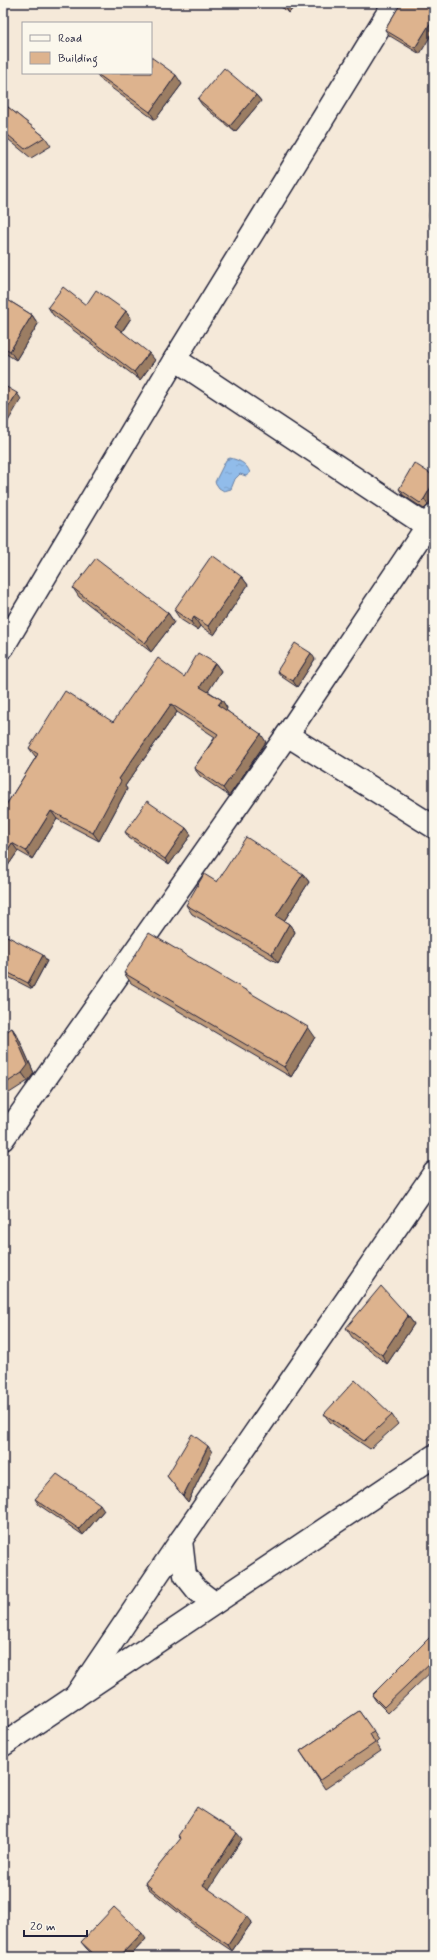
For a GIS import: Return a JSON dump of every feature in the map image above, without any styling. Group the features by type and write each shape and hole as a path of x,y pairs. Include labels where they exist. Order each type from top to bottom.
{"street":[{"path":"3,647 174,359 394,3"},
{"path":"3,1139 287,735 431,521 174,359"},
{"path":"287,735 434,827"},
{"path":"75,1697 181,1540 434,1173"},
{"path":"3,1745 434,1456"},
{"path":"181,1540 185,1575 197,1590 214,1604"}],"water":[{"path":"230,458 244,464 250,473 246,476 240,474 235,479 231,489 224,491 219,488 215,482 226,460"}],"building":[{"path":"401,3 421,3 434,11 434,17 415,48 385,30"},
{"path":"152,58 176,75 150,112 97,74 152,74"},
{"path":"224,68 256,95 230,126 198,99"},
{"path":"3,103 45,137 25,149 3,131"},
{"path":"434,200 434,227 430,223 429,215 430,207"},
{"path":"63,287 86,305 96,290 126,311 115,326 149,353 134,372 48,307"},
{"path":"3,297 32,315 10,351 3,347"},
{"path":"3,385 17,393 3,416"},
{"path":"414,463 434,476 434,482 420,503 399,489"},
{"path":"212,555 242,577 208,626 194,617 191,622 174,610"},
{"path":"96,558 168,613 145,643 73,588"},
{"path":"295,643 311,653 293,681 277,671"},
{"path":"198,653 215,663 200,687 222,700 218,705 261,734 223,788 194,768 218,734 171,704 119,779 121,781 93,833 51,811 26,851 12,843 3,857 3,810 38,754 29,748 65,691 113,722 158,658 184,677"},
{"path":"147,801 186,828 165,859 125,832"},
{"path":"246,837 303,874 276,916 289,924 272,954 186,905 204,874 217,882"},
{"path":"149,933 308,1027 284,1067 124,973"},
{"path":"3,934 43,955 28,983 3,970"},
{"path":"12,1028 28,1065 22,1073 3,1085 3,1034"},
{"path":"381,1286 408,1316 382,1355 346,1328"},
{"path":"355,1380 392,1415 364,1441 324,1414"},
{"path":"192,1434 208,1446 183,1496 167,1476"},
{"path":"57,1474 100,1504 79,1529 35,1499"},
{"path":"434,1633 434,1659 384,1707 372,1695"},
{"path":"359,1711 374,1732 370,1734 375,1743 320,1780 300,1751"},
{"path":"197,1807 237,1833 203,1885 247,1916 228,1945 191,1920 145,1883 181,1838 178,1836"},
{"path":"114,1907 142,1933 119,1957 97,1957 81,1942"}]}
